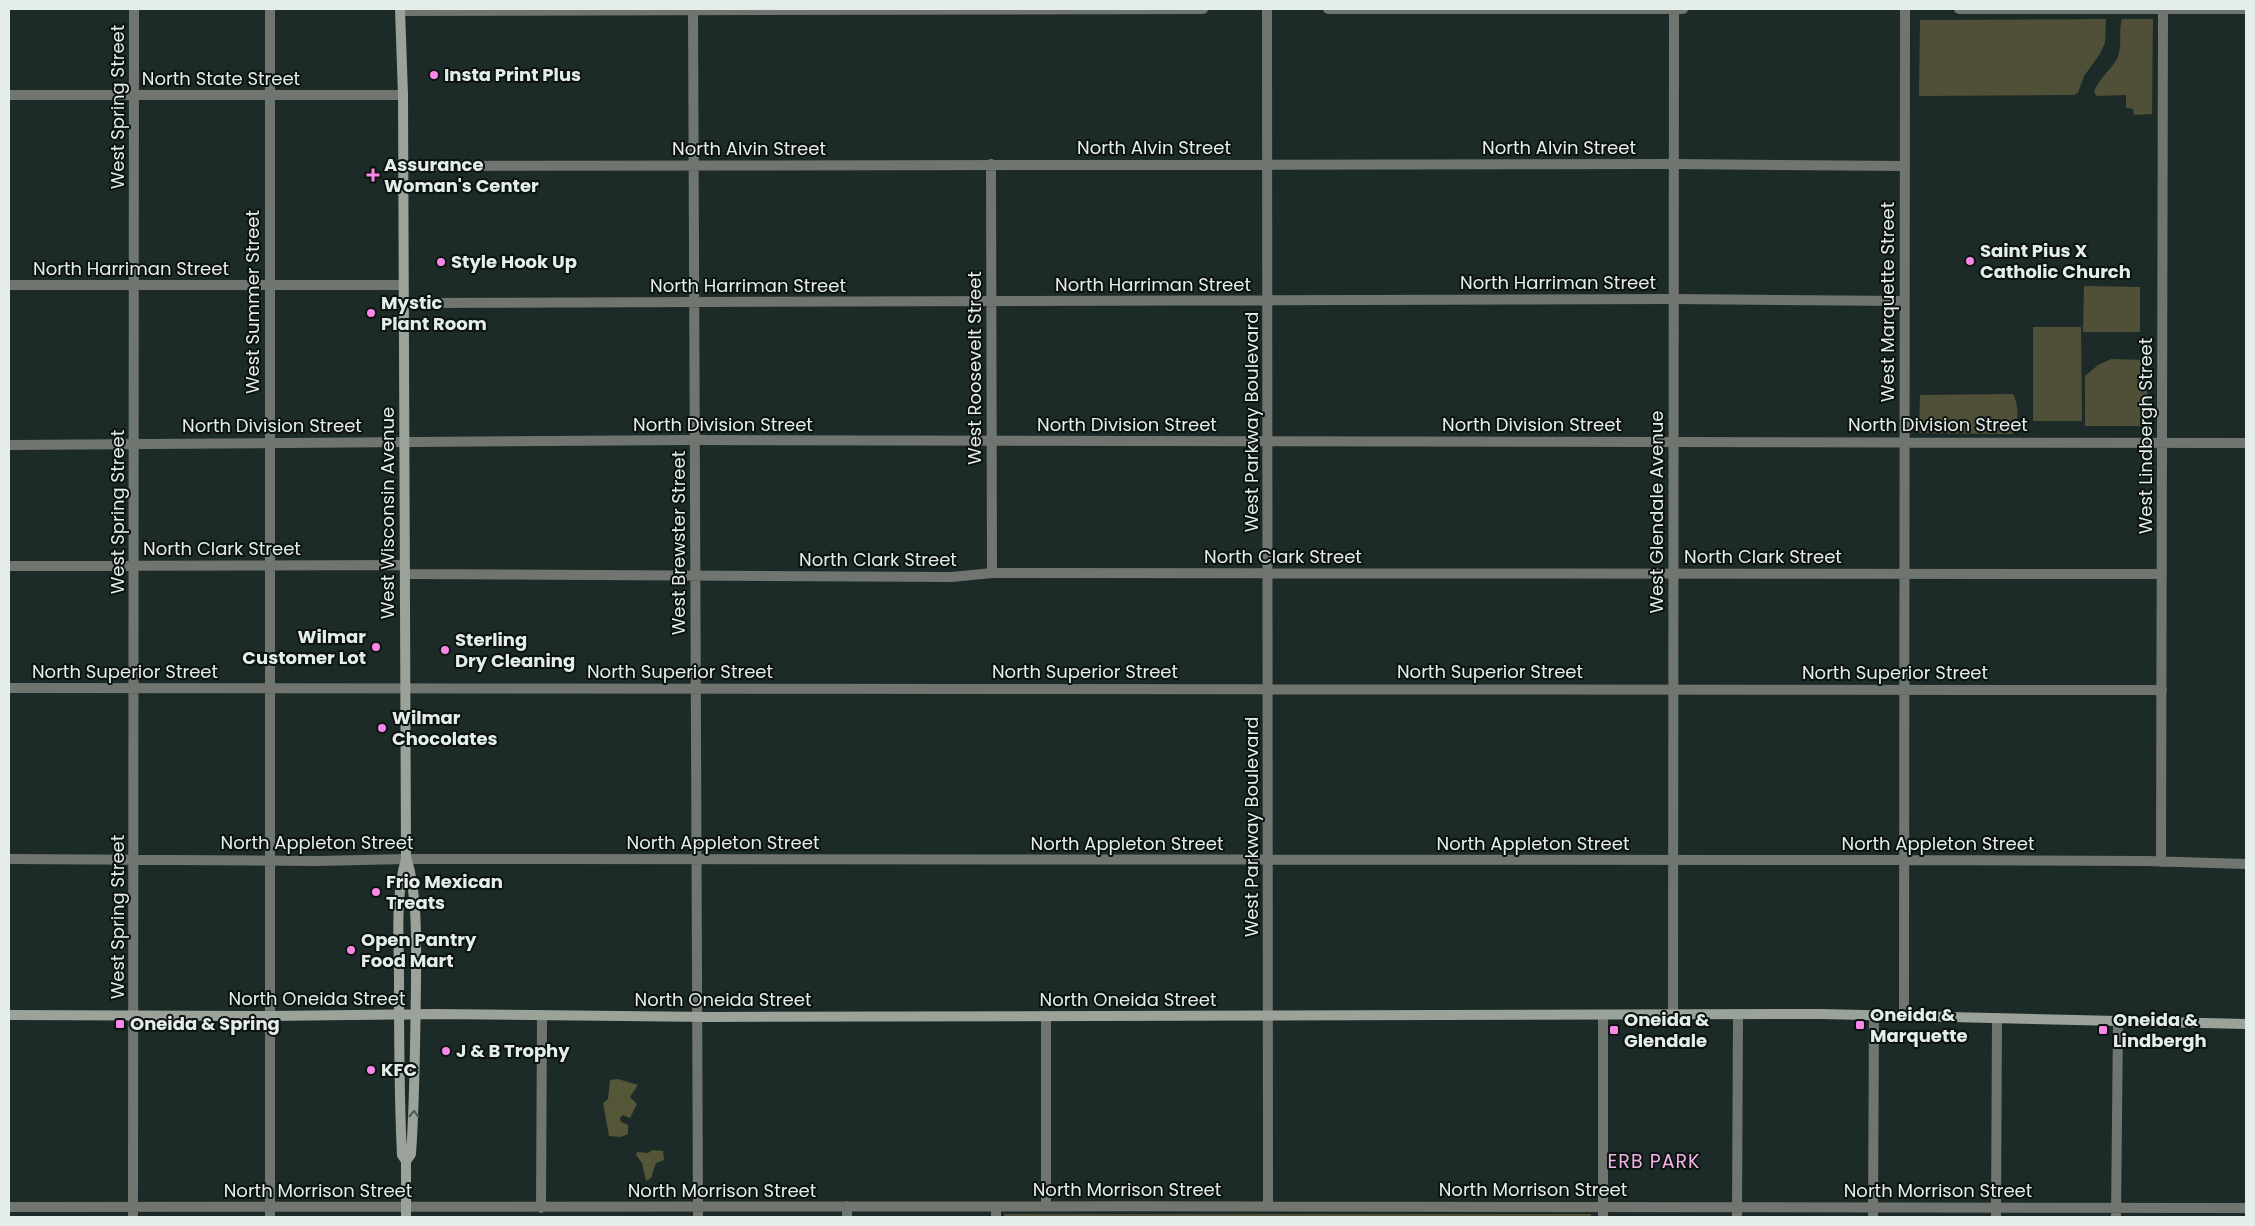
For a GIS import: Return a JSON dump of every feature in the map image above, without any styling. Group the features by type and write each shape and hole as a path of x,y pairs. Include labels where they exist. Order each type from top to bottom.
{"main road":[{"name":"West Wisconsin Avenue","path":"402,10 406,859 402,875 400,904 399,1098 402,1155 406,1161"},
{"path":"406,859 411,875 413,902 416,1014 415,1086 411,1154 406,1161 406,1212"},
{"name":"North Oneida Street","path":"9,1014 270,1016 399,1014 698,1016 1673,1016 1738,1014 1904,1015 2246,1024"}],"street":[{"name":"West Spring Street","path":"134,9 134,1212"},
{"name":"West Summer Street","path":"270,9 270,1212"},
{"name":"West Brewster Street","path":"693,9 698,1212"},
{"path":"402,10 1203,9"},
{"name":"West Parkway Boulevard","path":"1267,9 1269,573 1267,860 1268,1206"},
{"path":"1328,9 1683,9"},
{"name":"West Glendale Avenue","path":"1673,1016 1674,9"},
{"name":"West Marquette Street","path":"1904,1015 1905,9"},
{"path":"1959,9 2246,9"},
{"name":"West Lindbergh Street","path":"2161,862 2163,10"},
{"name":"North State Street","path":"9,94 403,95"},
{"name":"West Roosevelt Street","path":"991,164 992,573"},
{"name":"North Alvin Street","path":"403,166 1674,164 1905,166"},
{"name":"North Harriman Street","path":"9,285 403,285"},
{"name":"North Harriman Street","path":"403,303 1674,299 1904,301"},
{"name":"North Division Street","path":"9,445 694,440 2246,443"},
{"name":"North Clark Street","path":"9,566 270,565 405,570 695,576 952,577 992,573 2162,574"},
{"name":"North Superior Street","path":"9,688 2162,690"},
{"name":"North Appleton Street","path":"9,859 1904,860 2246,864"},
{"path":"1737,1212 1738,1014"},
{"path":"541,1208 542,1015"},
{"path":"1874,1015 1874,1212"},
{"path":"1046,1016 1046,1206"},
{"path":"1603,1016 1603,1217"},
{"path":"1996,1018 1996,1212"},
{"path":"2116,1212 2118,1021"},
{"path":"847,1206 848,1217"},
{"name":"North Morrison Street","path":"9,1207 134,1212 406,1212 541,1208 552,1213 698,1212 847,1206 996,1212 1046,1206 1603,1206 1737,1212 2116,1212 2246,1208"}],"green space":[{"path":"2106,19 2105,43 2100,54 2084,76 2078,93 2074,95 1919,96 1920,20"},
{"path":"2122,19 2153,19 2152,114 2134,115 2133,109 2126,108 2126,95 2097,96 2094,92 2119,54"},
{"path":"2084,286 2140,287 2140,332 2083,332"},
{"path":"2033,327 2081,327 2082,421 2033,421"},
{"path":"2111,359 2148,360 2147,421 2141,426 2085,426 2085,376 2098,365"},
{"path":"2013,394 2018,414 2013,434 1919,433 1920,395"},
{"path":"618,1079 638,1085 630,1097 637,1104 630,1118 623,1115 620,1118 621,1122 628,1125 628,1134 621,1137 609,1136 603,1103 608,1099 610,1080"},
{"path":"652,1150 663,1151 664,1160 656,1163 651,1178 646,1181 642,1163 636,1155 637,1152 648,1153"},
{"name":"ERB PARK","path":"1004,1214 1591,1214 1591,1217 1004,1217"}],"place":[{"name":"Insta Print Plus","path":"434,75"},
{"name":"Assurance Woman's Center","path":"373,175"},
{"name":"Saint Pius X Catholic Church","path":"1970,261"},
{"name":"Style Hook Up","path":"441,262"},
{"name":"Mystic Plant Room","path":"371,313"},
{"name":"Wilmar Customer Lot","path":"376,647"},
{"name":"Sterling Dry Cleaning","path":"445,650"},
{"name":"Wilmar Chocolates","path":"382,728"},
{"name":"Frio Mexican Treats","path":"376,892"},
{"name":"Open Pantry Food Mart","path":"351,950"},
{"name":"Oneida & Spring","path":"120,1024"},
{"name":"Oneida & Marquette","path":"1860,1025"},
{"name":"Oneida & Glendale","path":"1614,1030"},
{"name":"Oneida & Lindbergh","path":"2103,1030"},
{"name":"J & B Trophy","path":"446,1051"},
{"name":"KFC","path":"371,1070"}],"district":[{"name":"ERB PARK","path":"1654,1161"}]}
